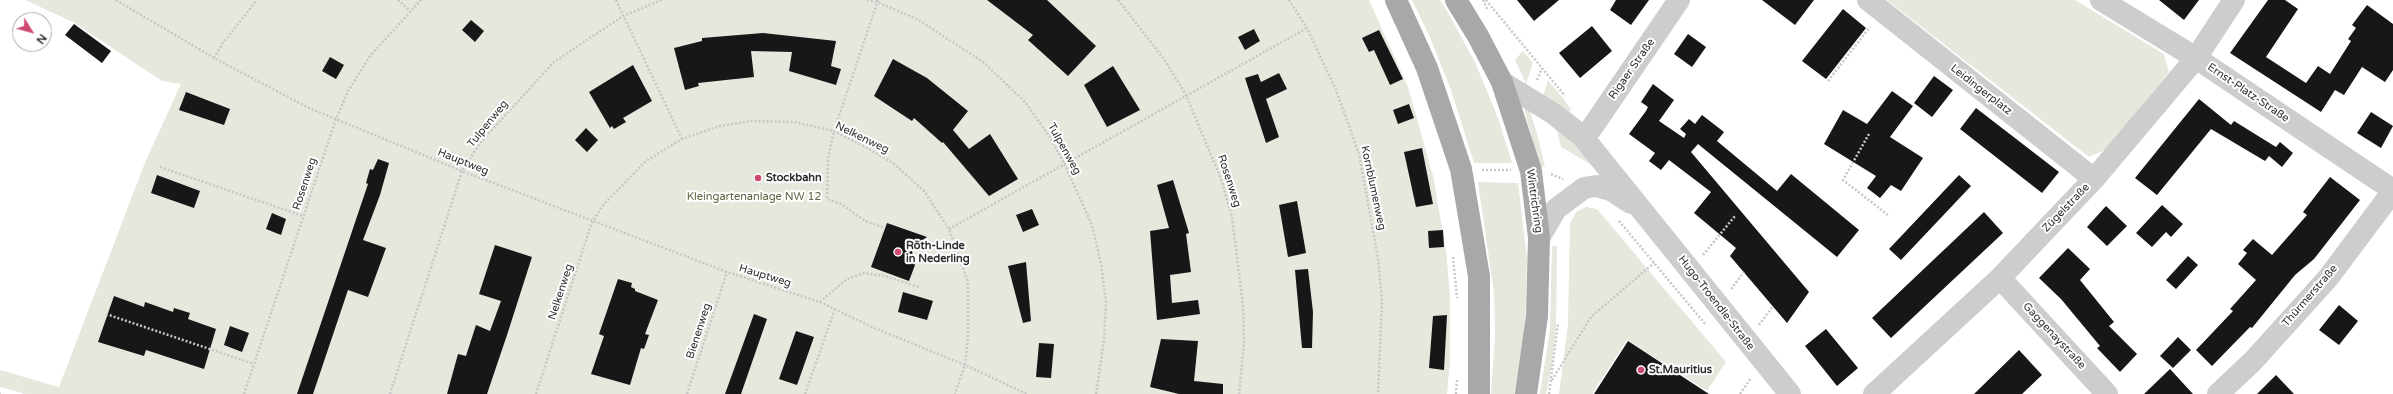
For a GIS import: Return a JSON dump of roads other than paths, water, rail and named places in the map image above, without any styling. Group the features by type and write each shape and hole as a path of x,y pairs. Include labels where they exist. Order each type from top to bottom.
{"main road":[{"path":"1396,0 1427,68 1461,169 1479,276 1479,394"},
{"name":"Wintrichring","path":"1456,0 1478,36 1502,82 1531,171 1539,238 1537,316 1526,394"}],"street":[{"name":"Rigaer Straße","path":"1582,136 1591,129 1679,0"},
{"name":"Leidingerplatz","path":"1868,0 2094,179"},
{"name":"Ernst-Platz-Straße","path":"2101,0 2196,58 2393,190"},
{"name":"Zügelstraße","path":"1874,394 2000,278 2094,179 2196,58 2234,0"},
{"name":"Hugo-Troendle-Straße","path":"1502,82 1554,114 1582,136 1790,394"},
{"name":"Hugo-Troendle-Straße","path":"1539,238 1556,209 1584,188 1596,186 1611,190 1643,210"},
{"name":"Thürmerstraße","path":"2218,394 2253,361 2328,278 2393,190"},
{"name":"Gaggenaystraße","path":"2000,278 2108,394"}],"place":[{"name":"Stockbahn","path":"758,178"},
{"name":"Röth-Linde in Nederling","path":"898,252"},
{"name":"St.Mauritius","path":"1641,370"}],"park label":[{"name":"Kleingartenanlage NW 12","path":"754,197"}]}
